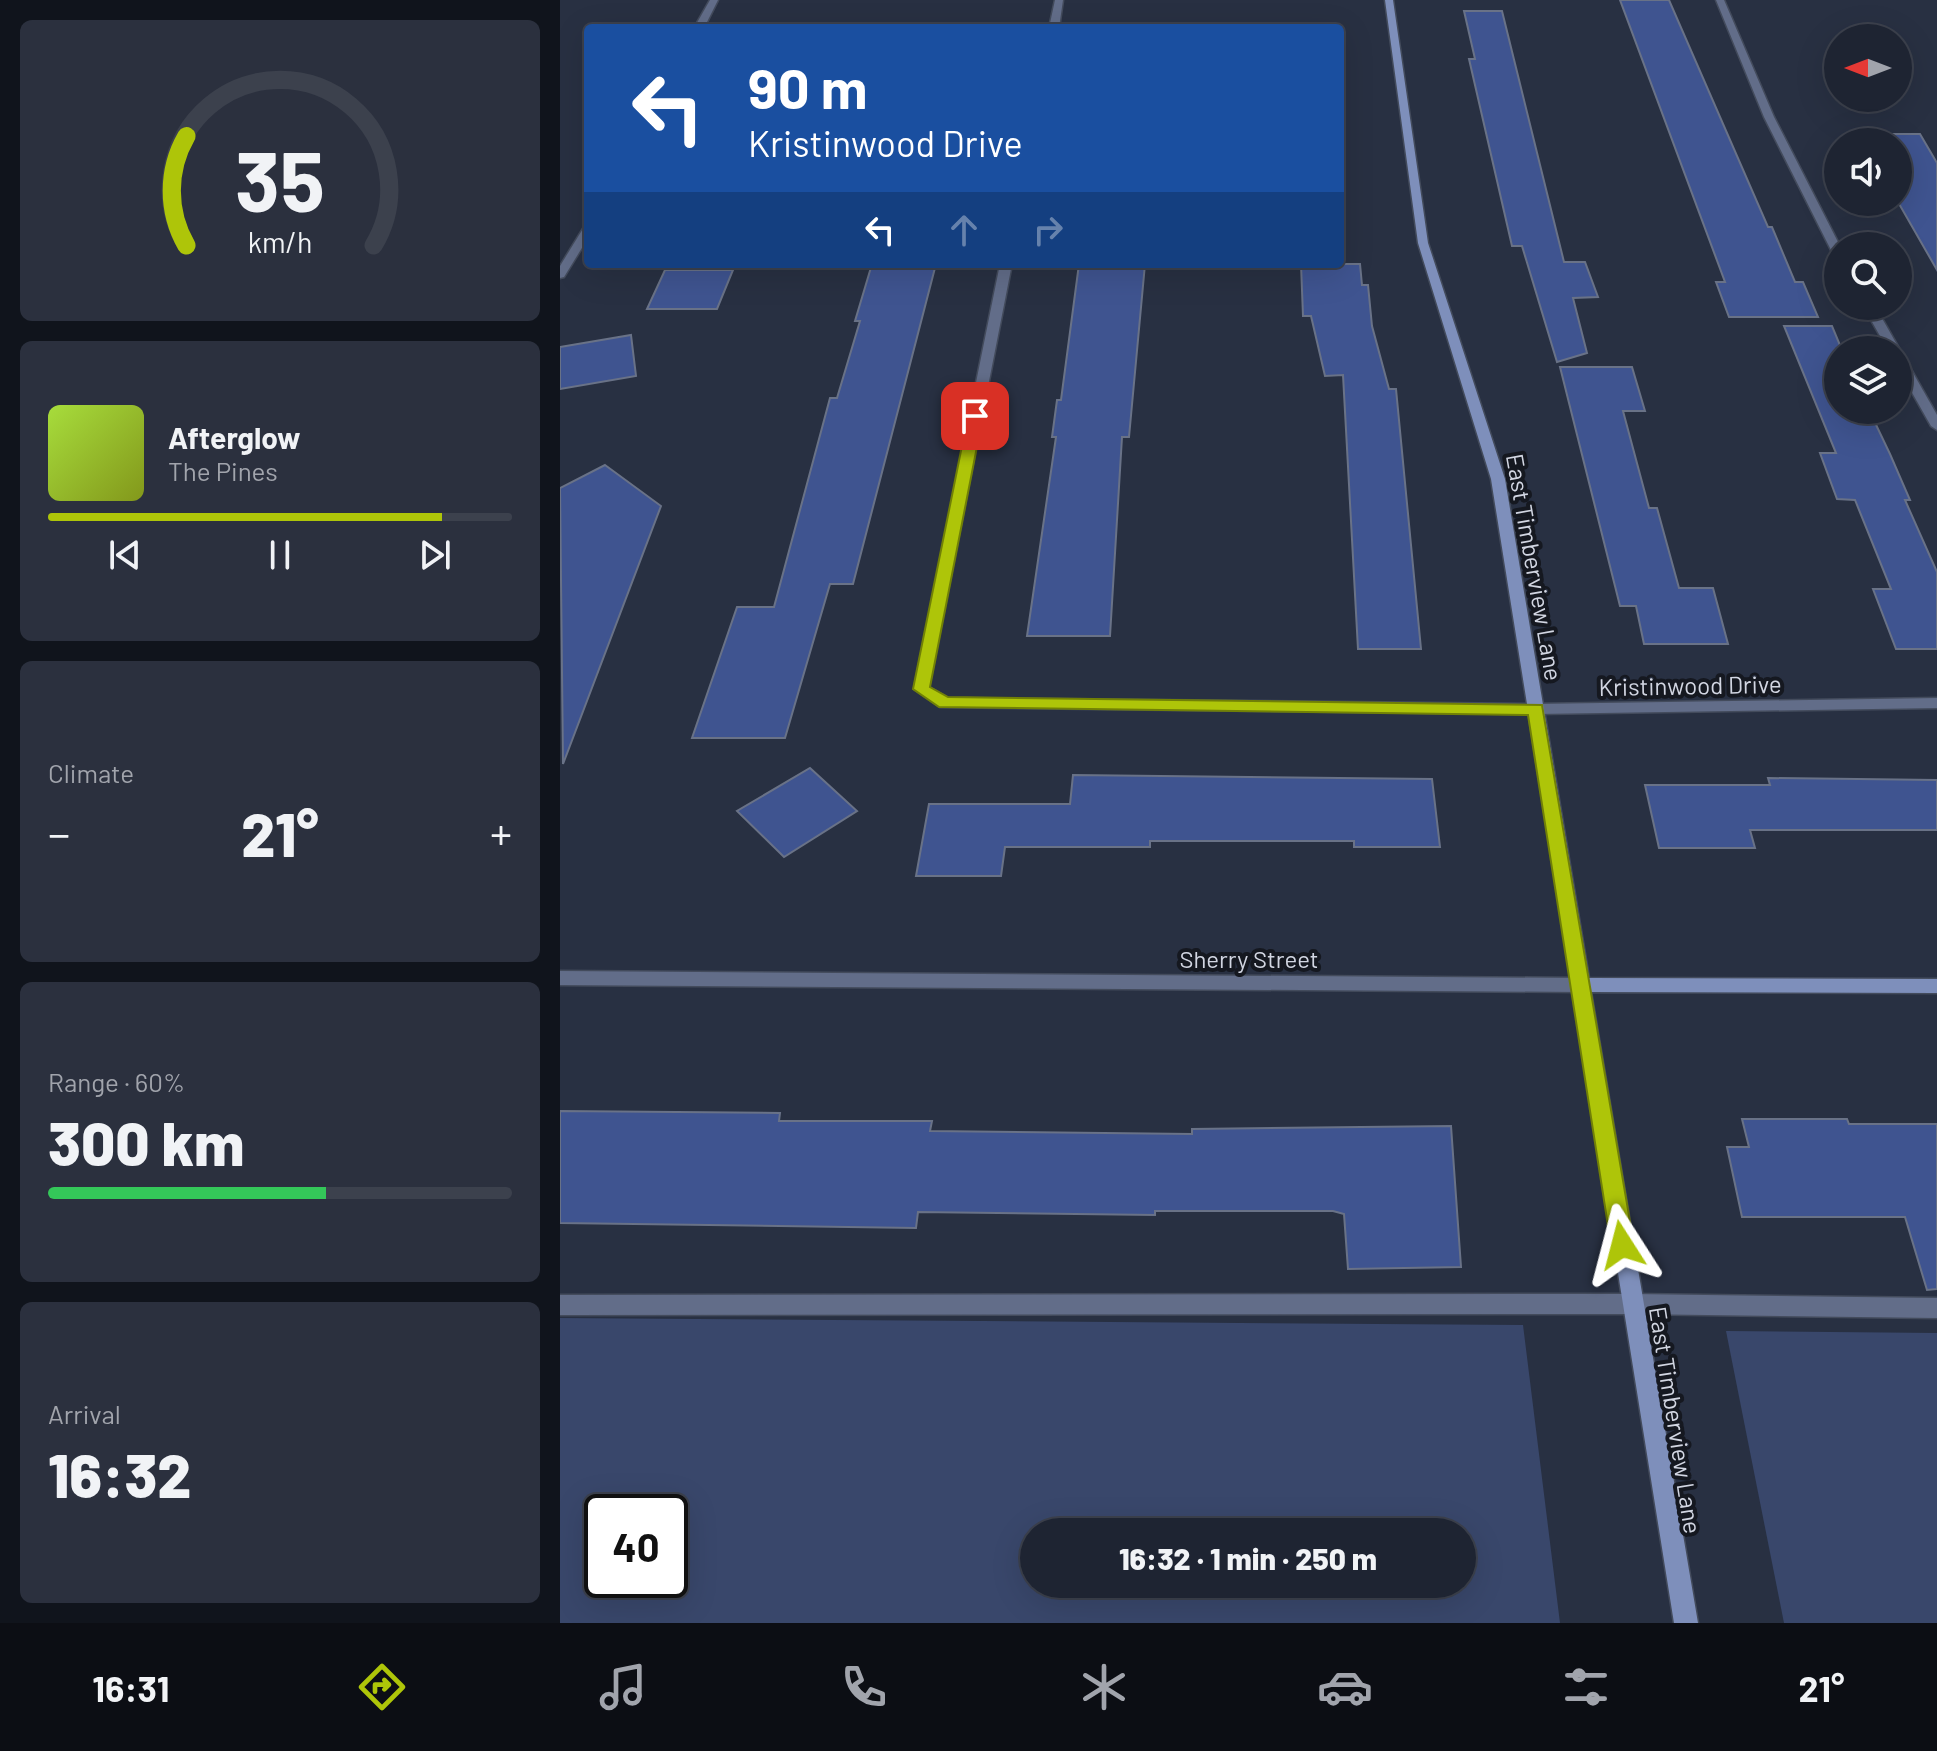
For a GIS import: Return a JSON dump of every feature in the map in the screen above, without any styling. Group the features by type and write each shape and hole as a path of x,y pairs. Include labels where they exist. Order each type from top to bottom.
{"street":[{"path":"701,24 714,0"},
{"path":"1055,24 1059,0"},
{"name":"East Timberview Lane","path":"1389,0 1423,243 1498,479 1686,1623"},
{"path":"1720,0 1769,117 1828,232"},
{"path":"560,275 584,236"},
{"name":"Kristinwood Drive","path":"1005,268 921,689 945,703 1536,709 1937,703"},
{"path":"1912,382 1937,426"},
{"name":"Sherry Street","path":"560,978 1937,986"},
{"path":"560,1305 1632,1304 1937,1308"}],"shaded area":[{"path":"560,1318 1523,1325 1560,1623 560,1623"},
{"path":"1726,1331 1937,1333 1937,1623 1784,1623"}],"building":[{"path":"1620,0 1669,0 1768,227 1772,227 1795,282 1803,282 1818,317 1729,317 1716,282 1725,282"},
{"path":"1464,11 1502,11 1564,262 1585,262 1598,297 1573,298 1587,353 1557,362 1522,246 1512,246 1469,59 1475,59"},
{"path":"1912,134 1920,134 1937,163 1937,270 1906,216 1912,216"},
{"path":"1344,264 1360,264 1362,285 1368,285 1372,326 1389,389 1396,389 1421,649 1358,649 1343,375 1325,376 1311,316 1303,316 1301,268 1344,268"},
{"path":"871,268 935,268 853,584 830,584 785,738 692,738 737,607 774,607 830,398 837,398 860,321 855,321"},
{"path":"1078,268 1145,268 1129,437 1122,437 1110,636 1027,636 1056,437 1052,437 1057,400 1061,400"},
{"path":"665,270 733,270 717,309 647,309"},
{"path":"1784,326 1832,326 1836,336 1824,336 1824,424"},
{"path":"631,335 636,376 560,389 560,347"},
{"path":"1560,367 1632,367 1645,411 1623,411 1649,508 1657,508 1679,588 1713,588 1728,644 1644,644 1636,606 1620,606"},
{"path":"1824,424 1876,424 1910,500 1905,500 1937,572 1937,649 1896,649 1873,589 1891,589 1855,500 1837,499 1820,453 1836,453"},
{"path":"605,465 661,506 563,764 560,488"},
{"path":"810,768 857,811 784,857 737,811"},
{"path":"1073,775 1432,779 1440,847 1354,847 1354,841 1150,841 1150,847 1005,847 1001,876 916,876 929,804 1070,804"},
{"path":"1768,778 1937,780 1937,830 1750,830 1755,848 1659,848 1645,785 1770,785"},
{"path":"560,1111 780,1113 779,1121 932,1121 930,1131 1192,1134 1192,1129 1451,1126 1461,1267 1348,1269 1344,1214 1333,1211 1155,1211 1155,1215 918,1212 916,1228 560,1223"},
{"path":"1742,1119 1847,1119 1849,1124 1937,1124 1937,1289 1927,1290 1905,1217 1742,1217 1727,1147 1749,1147"}],"route":[{"path":"975,416 921,689 945,703 1536,709 1622,1245"}]}
